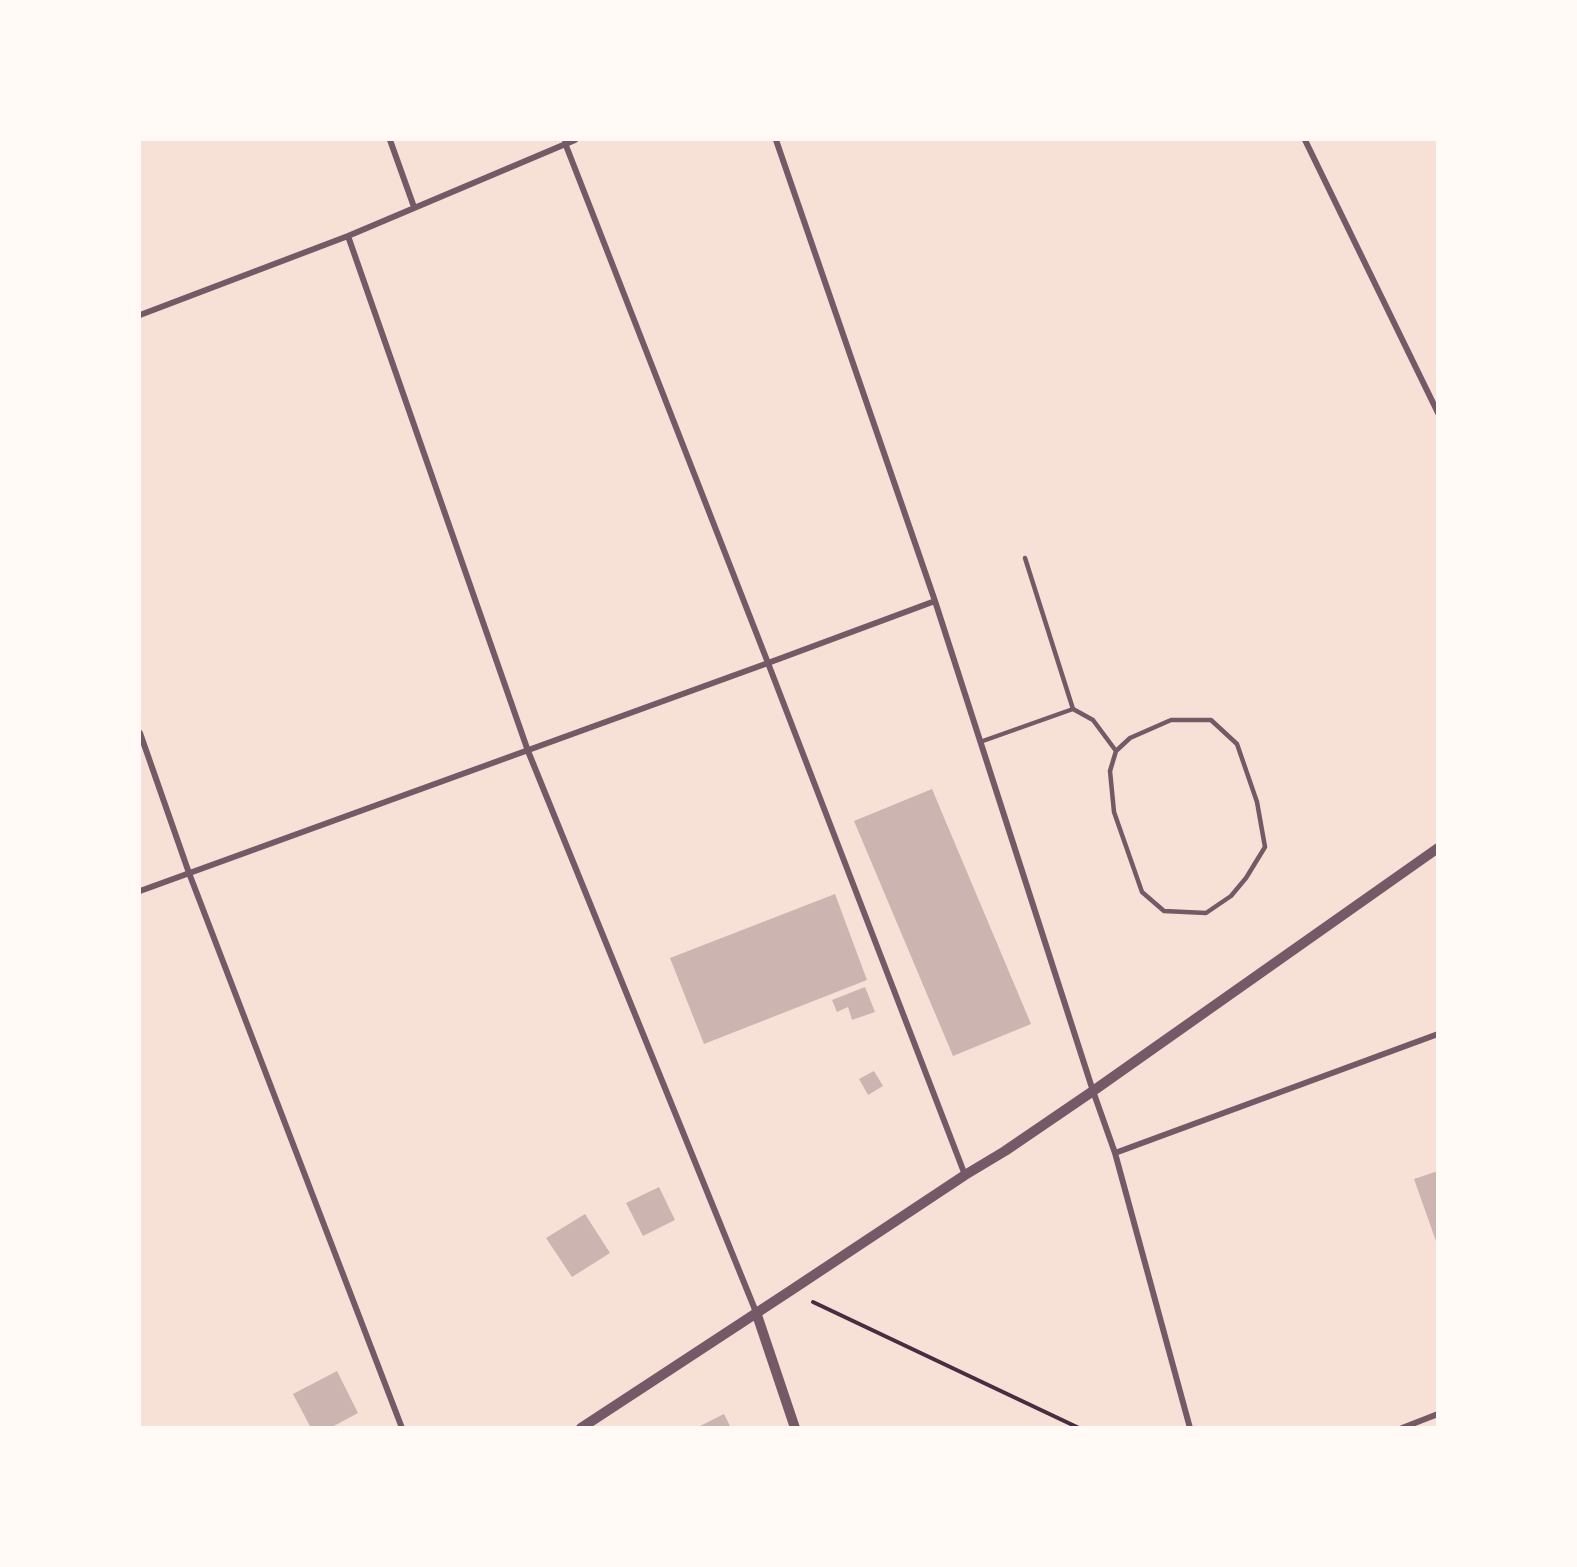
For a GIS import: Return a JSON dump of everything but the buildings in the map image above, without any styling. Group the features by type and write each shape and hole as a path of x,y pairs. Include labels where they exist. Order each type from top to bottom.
{"street":[{"path":"390,140 414,207"},
{"path":"140,315 348,236 575,140"},
{"path":"776,140 935,601 1092,1091 1115,1153 1190,1428"},
{"path":"1305,140 1437,413"},
{"path":"565,143 965,1174"},
{"path":"348,236 528,751 756,1312 795,1428"},
{"path":"140,891 935,601"},
{"path":"140,733 189,873 402,1428"},
{"path":"581,1428 965,1174 1005,1151 1437,848"},
{"path":"1115,1153 1437,1034"},
{"path":"1402,1428 1437,1414"}],"lane":[{"path":"1025,558 1073,709 1093,720 1116,751"},
{"path":"980,742 1073,709"},
{"path":"1171,720 1211,720 1237,744 1257,802 1264,847 1246,878 1231,896 1206,912 1164,911 1142,892 1114,812 1110,771 1116,751 1130,738 1171,720"}],"path":[{"path":"790,1291 1079,1428"}]}
